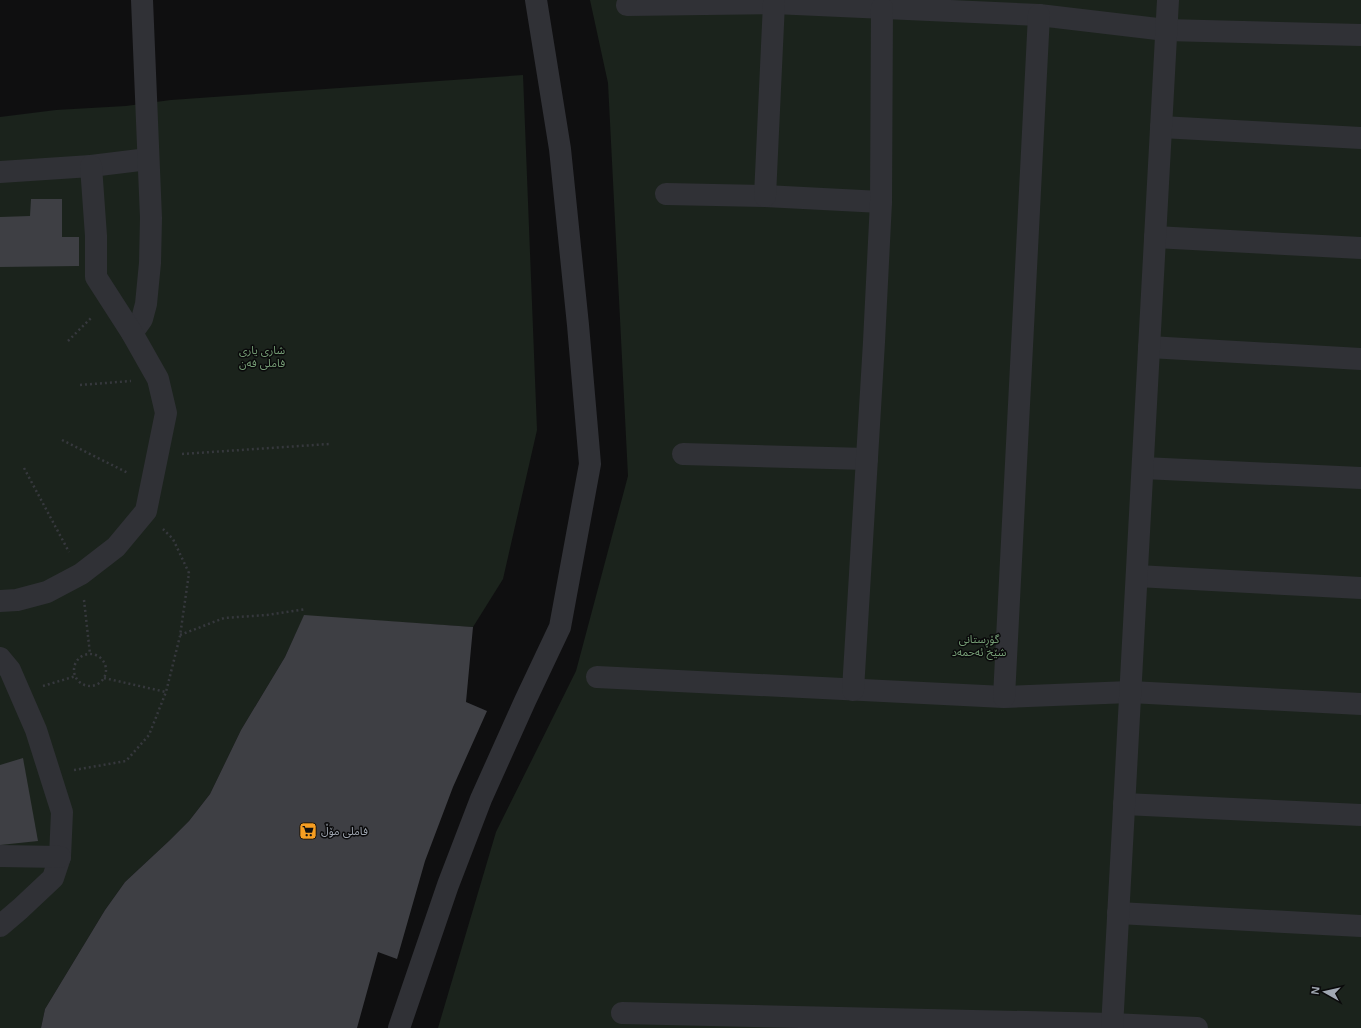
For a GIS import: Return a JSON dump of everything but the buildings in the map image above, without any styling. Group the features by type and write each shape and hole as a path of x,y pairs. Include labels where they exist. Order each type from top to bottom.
{"street":[{"path":"132,333 142,319 146,304 150,264 152,218 148,159 142,0"},
{"path":"399,1028 448,885 482,799 525,701 560,627 590,464 560,149 536,0"},
{"path":"1112,1026 1168,0"},
{"path":"627,5 774,3 1039,16 1166,30 1361,35"},
{"path":"766,196 774,3"},
{"path":"853,690 881,202 882,8"},
{"path":"1004,697 1039,16"},
{"path":"1161,127 1361,138"},
{"path":"0,172 91,166 148,159"},
{"path":"0,601 16,600 47,592 81,574 116,547 146,511 158,456 166,413 158,379 132,333 96,278 96,236 91,166"},
{"path":"666,194 766,196 881,202"},
{"path":"1155,237 1361,248"},
{"path":"1149,347 1361,359"},
{"path":"683,454 867,459"},
{"path":"1142,468 1361,478"},
{"path":"1137,576 1361,588"},
{"path":"0,658 10,670 36,730 62,812 60,857 53,878 0,926"},
{"path":"597,676 1004,697 1130,692 1361,704"},
{"path":"1124,804 1361,815"},
{"path":"0,856 60,857"},
{"path":"1118,913 1361,926"},
{"path":"622,1013 1197,1028"}],"path":[{"path":"68,341 109,299"},
{"path":"80,385 158,379"},
{"path":"62,440 152,484"},
{"path":"158,456 329,444"},
{"path":"24,468 81,574 90,654"},
{"path":"50,774 126,761 149,735 166,692 180,636 189,573 173,539 146,511"},
{"path":"180,636 224,618 267,615 306,609"},
{"path":"90,654 96,656 104,663 106,673 104,678 96,685 86,686 76,676 74,671 78,661 86,655 90,654"},
{"path":"20,693 76,676"},
{"path":"104,678 166,692"}],"green space":[{"name":"گۆڕستانی شێخ ئەحمەد","path":"590,0 1361,0 1361,1028 438,1028 496,832 576,671 628,476 608,83"},
{"name":"شاری یاری فاملی فەن","path":"523,75 537,430 503,579 473,627 304,616 285,657 241,730 210,794 189,821 125,882 105,910 45,1009 41,1028 0,1028 0,117 56,110 126,106 171,100"}],"place":[{"name":"فاملی مۆڵ","path":"308,831"}]}
